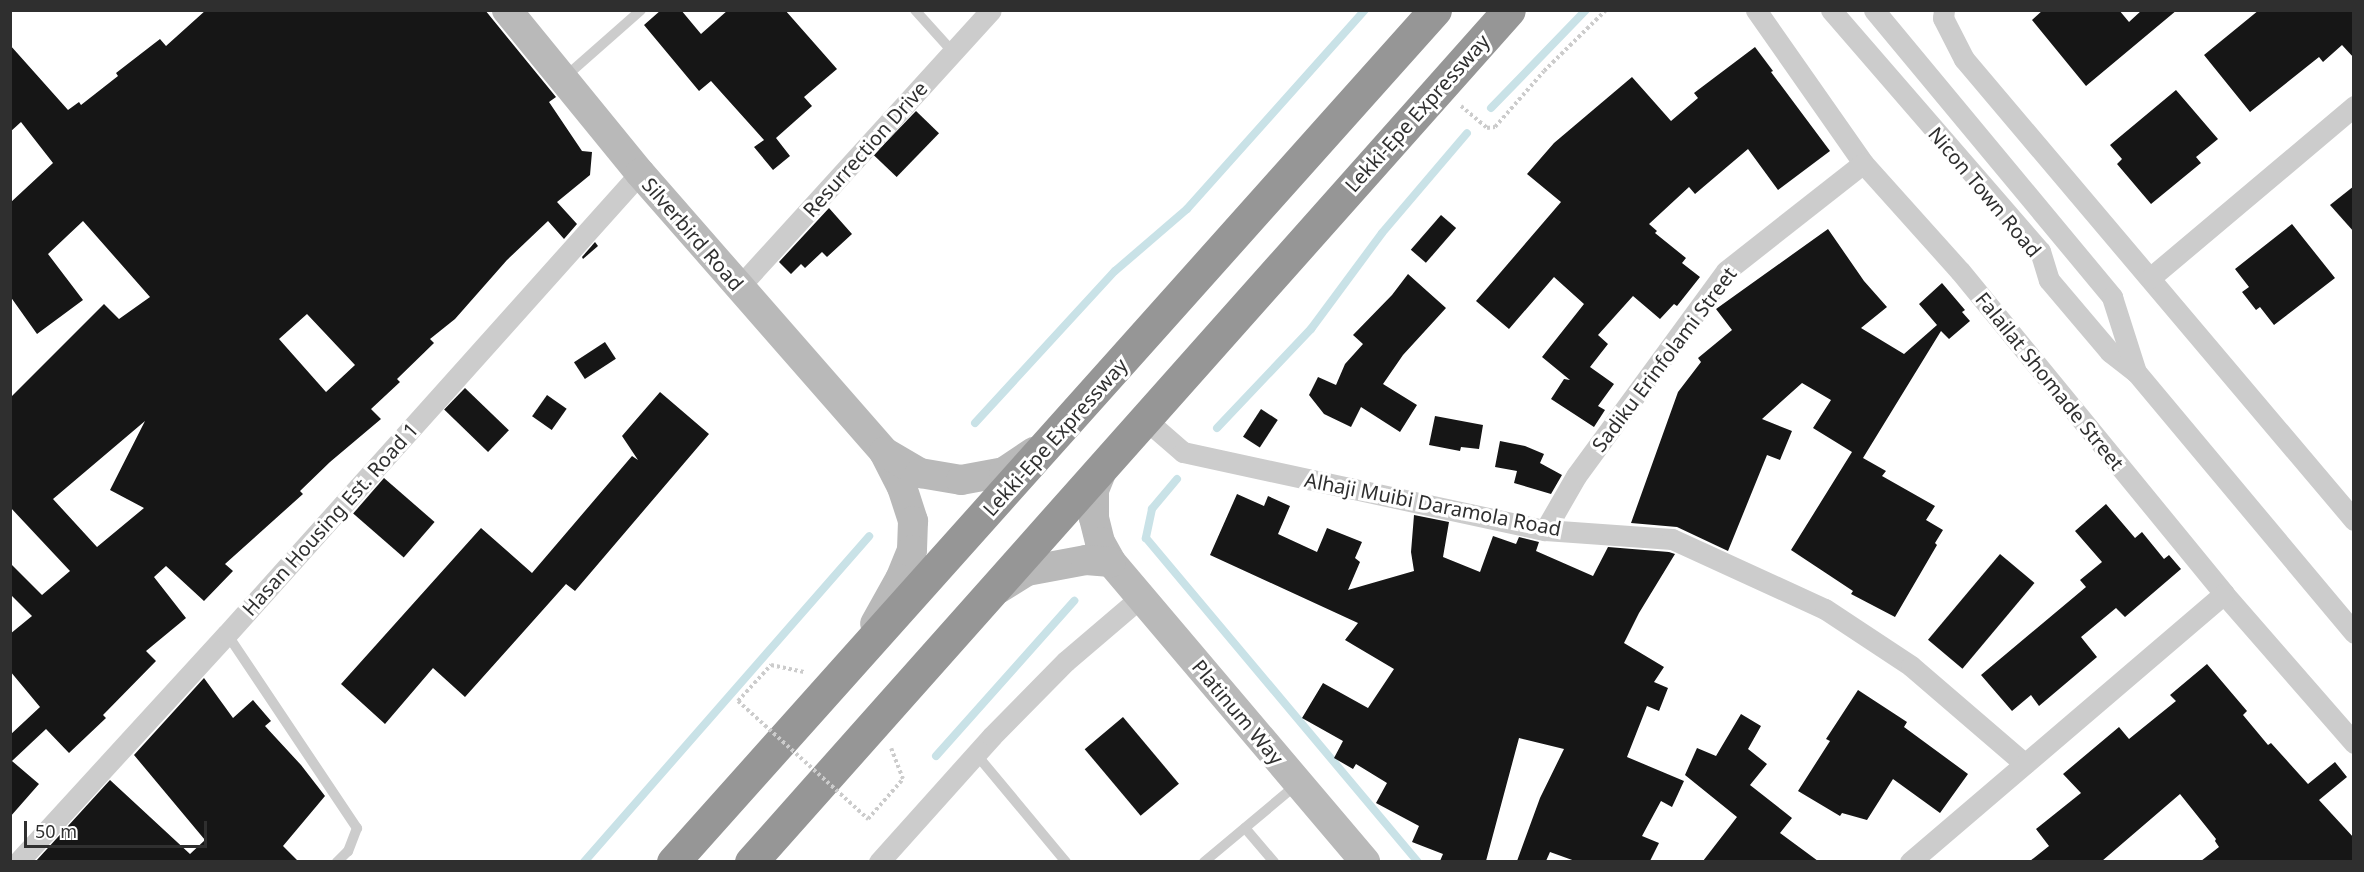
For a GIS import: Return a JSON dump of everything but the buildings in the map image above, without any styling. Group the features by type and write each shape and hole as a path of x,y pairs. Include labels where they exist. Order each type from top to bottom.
{"highway":[{"name":"Lekki-Epe Expressway","path":"673,861 852,660 1054,439 1435,10"},
{"name":"Lekki-Epe Expressway","path":"751,861 1509,10"}],"street":[{"name":"Silverbird Road","path":"507,10 639,173 884,452"},
{"name":"Resurrection Drive","path":"739,287 991,10"},
{"name":"Falailat Shomade Street","path":"1756,10 1863,163 1960,271 2224,594 2354,743"},
{"name":"Nicon Town Road","path":"1831,10 2040,251 2049,280 2083,321 2110,352 2136,372 2354,633"},
{"name":"Nicon Town Road","path":"1874,10 2112,297 2136,372"},
{"path":"1944,10 1943,18 1965,59 2354,520"},
{"path":"2150,278 2354,106"},
{"name":"Sadiku Erinfolami Street","path":"1545,530 1576,476 1726,271 1863,163"},
{"name":"Hasan Housing Est. Road 1","path":"18,861 227,634 639,173"},
{"path":"2040,251 2060,234"},
{"path":"2083,321 2112,297"},
{"name":"Alhaji Muibi Daramola Road","path":"1146,420 1183,452 1545,530 1672,539 1825,609 1911,666 2025,764"},
{"path":"884,452 920,473 961,480 1004,472 1054,439"},
{"path":"852,660 885,609 912,549 913,520 902,487 884,452"},
{"name":"Platinum Way","path":"1103,468 1094,490 1094,518 1100,542 1111,562 1365,861"},
{"path":"991,593 1027,571 1086,560 1111,562"},
{"path":"1910,861 2224,594"},
{"path":"879,861 975,754 1066,662 1142,597"}],"lane":[{"path":"563,79 641,10"},
{"path":"915,10 953,52"},
{"path":"227,634 357,828 348,851 337,861"},
{"path":"975,754 1066,861"},
{"path":"1204,861 1298,783"},
{"path":"1245,828 1274,861"}],"path":[{"path":"1456,102 1486,128 1495,127 1544,71 1606,10"},
{"path":"771,665 738,701 868,819 903,779"}],"waterway":[{"path":"975,423 1115,271 1187,209 1365,10"},
{"path":"1491,108 1586,10"},
{"path":"1217,428 1311,329 1382,233 1467,133"},
{"path":"1177,479 1152,509 1146,538 1418,862"},
{"path":"584,862 869,536"},
{"path":"936,756 1074,601"}]}
